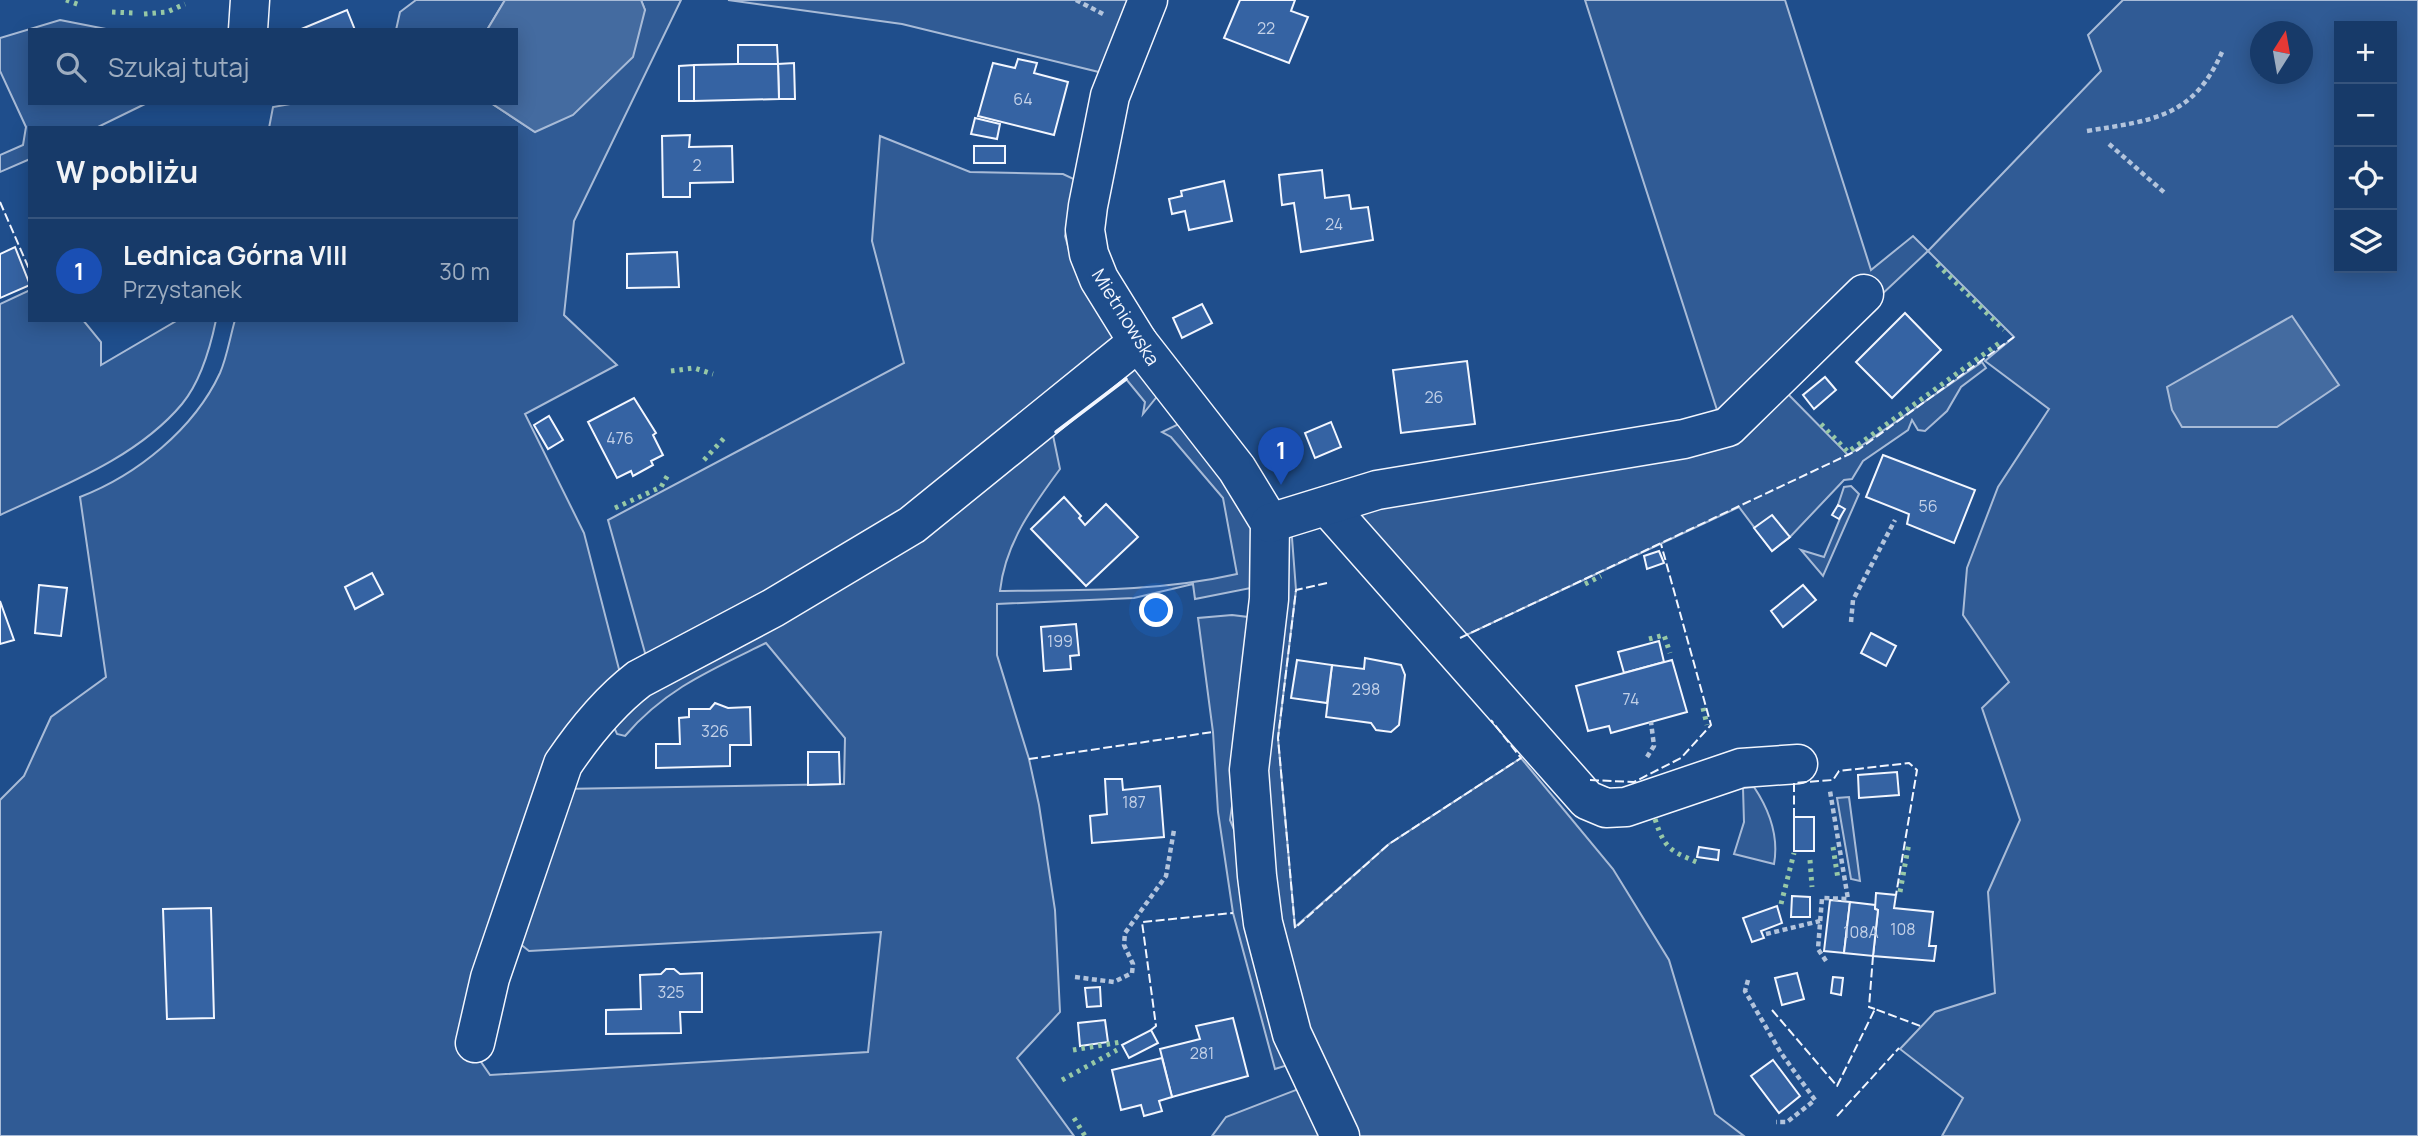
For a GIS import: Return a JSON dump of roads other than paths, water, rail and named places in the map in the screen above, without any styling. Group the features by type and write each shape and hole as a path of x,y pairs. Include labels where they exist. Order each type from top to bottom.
{"street":[{"path":"248,28 250,0"},
{"name":"Mietniowska","path":"1148,0 1110,96 1086,230 1089,254 1099,279 1138,342 1237,469 1270,523"},
{"path":"1340,1136 1292,1034 1264,923 1257,876 1249,770 1269,599 1270,523 1377,490 1684,439 1728,427 1864,294"},
{"path":"475,1043 489,978 563,764 578,741 622,692 639,679 773,608 912,525 1138,342"},
{"path":"1327,506 1587,800 1606,808 1626,807 1741,768 1798,764"}],"place":[{"name":"Lednica Górna VIII","path":"1281,485"}]}
